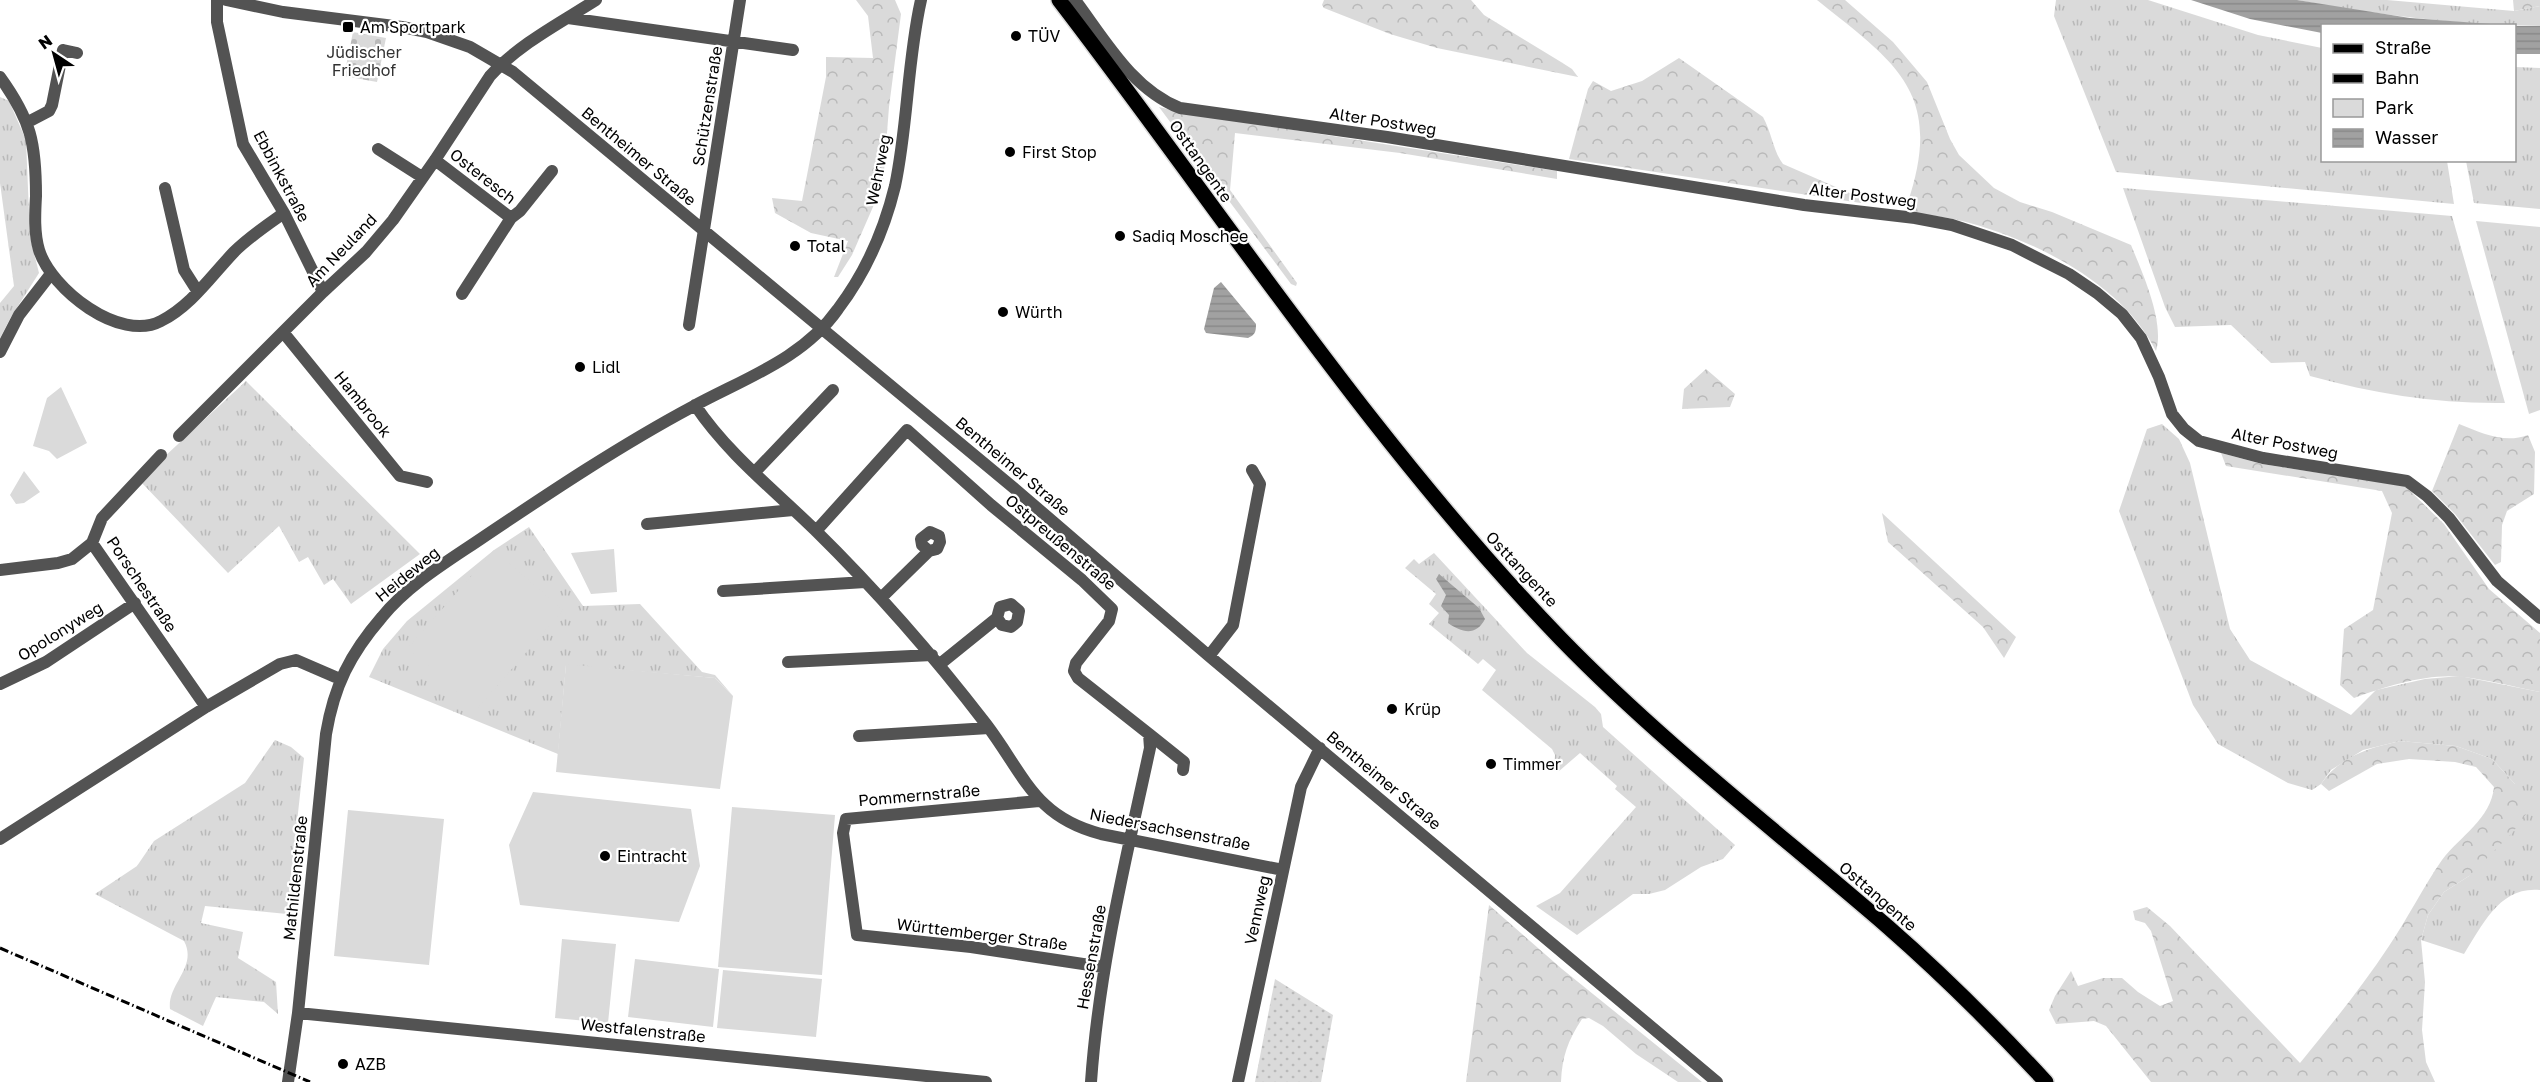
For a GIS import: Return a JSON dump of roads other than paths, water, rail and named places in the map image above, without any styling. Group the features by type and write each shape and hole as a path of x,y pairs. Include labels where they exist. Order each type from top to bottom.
{"main road":[{"name":"Osttangente","path":"1059,0 1363,410 1492,565 1563,640 1627,702 1734,797 1891,930 1972,1004 2046,1082"}],"street":[{"name":"Ebbinkstraße","path":"217,0 217,22 243,144 284,213 323,292"},
{"name":"Bentheimer Straße","path":"226,0 283,12 402,27 470,47 501,64 1015,489 1209,656 1718,1082"},
{"name":"Am Neuland","path":"179,436 366,252 393,220 490,76 501,64 520,49 596,0"},
{"name":"Schützenstraße","path":"689,325 740,0"},
{"name":"Wehrweg","path":"822,329 857,282 875,248 886,216 895,184 912,41 921,0"},
{"name":"Alter Postweg","path":"1075,0 1133,77 1158,98 1180,108 1387,137 1804,205 1915,218 1952,225 2012,245 2069,274 2122,314 2141,338 2159,377 2172,414 2184,429 2199,441 2263,458 2407,481 2427,496 2449,518 2497,581 2540,618"},
{"path":"568,18 793,50"},
{"path":"28,122 49,111 52,105 63,50 77,52"},
{"path":"0,77 28,122 35,165 35,230 38,249 50,275 86,306 130,327 160,322 198,292 243,244 284,213"},
{"path":"378,149 422,177"},
{"name":"Osteresch","path":"435,160 511,218"},
{"name":"Osteresch","path":"462,294 511,218 520,211 552,171"},
{"path":"165,189 184,270 198,292"},
{"path":"0,352 19,315 50,275"},
{"name":"Heideweg","path":"340,679 349,661 383,615 406,592 434,570 533,504 695,405 758,374 805,344 822,329"},
{"name":"Hambrook","path":"283,332 400,476 427,482"},
{"path":"754,472 833,390"},
{"name":"Niedersachsenstraße","path":"695,405 715,433 816,531 936,659 989,728 1039,801 1077,827 1283,870"},
{"name":"Ostpreußenstraße","path":"816,531 907,430 1109,604 1112,616 1076,663 1074,671 1078,678 1149,734"},
{"name":"Porschestraße","path":"161,455 102,518 92,543 206,707"},
{"path":"1209,656 1233,625 1260,484 1252,470"},
{"path":"647,524 794,510"},
{"path":"0,570 36,567 72,559 92,543"},
{"path":"881,598 929,551"},
{"path":"723,591 865,582"},
{"name":"Opolonyweg","path":"0,684 46,662 135,603"},
{"path":"788,662 936,659 997,618"},
{"path":"0,839 206,707 280,664 296,660 340,679"},
{"name":"Mathildenstraße","path":"288,1082 298,1013 326,734 340,679"},
{"path":"859,736 989,728"},
{"path":"1149,734 1184,762 1183,770"},
{"path":"1130,839 1150,748 1149,734"},
{"name":"Vennweg","path":"1238,1082 1301,787 1320,748"},
{"name":"Pommernstraße","path":"857,935 843,833 846,819 1039,801"},
{"name":"Hessenstraße","path":"1091,1082 1103,967 1130,839"},
{"name":"Württemberger Straße","path":"857,935 971,947 1103,967"},
{"name":"Westfalenstraße","path":"298,1013 986,1082"}],"water":[{"path":"2191,0 2297,0 2410,18 2491,24 2321,24 2321,33 2250,19"},
{"path":"2516,26 2540,26 2540,54 2516,54"},
{"path":"1221,282 1256,324 1255,333 1250,337 1206,333 1204,329 1214,288"},
{"path":"1439,574 1479,608 1485,619 1473,631 1458,629 1448,623 1449,615 1441,606 1446,595 1436,579"}],"railway":[{"path":"0,948 310,1082"}],"place":[{"name":"Am Sportpark","path":"348,27"},
{"name":"TÜV","path":"1016,36"},
{"name":"First Stop","path":"1010,152"},
{"name":"Sadiq Moschee","path":"1120,236"},
{"name":"Total","path":"795,246"},
{"name":"Würth","path":"1003,312"},
{"name":"Lidl","path":"580,367"},
{"name":"Krüp","path":"1392,709"},
{"name":"Timmer","path":"1491,764"},
{"name":"Eintracht","path":"605,856"},
{"name":"AZB","path":"343,1064"}],"park label":[{"name":"Jüdischer Friedhof","path":"364,61"}]}
